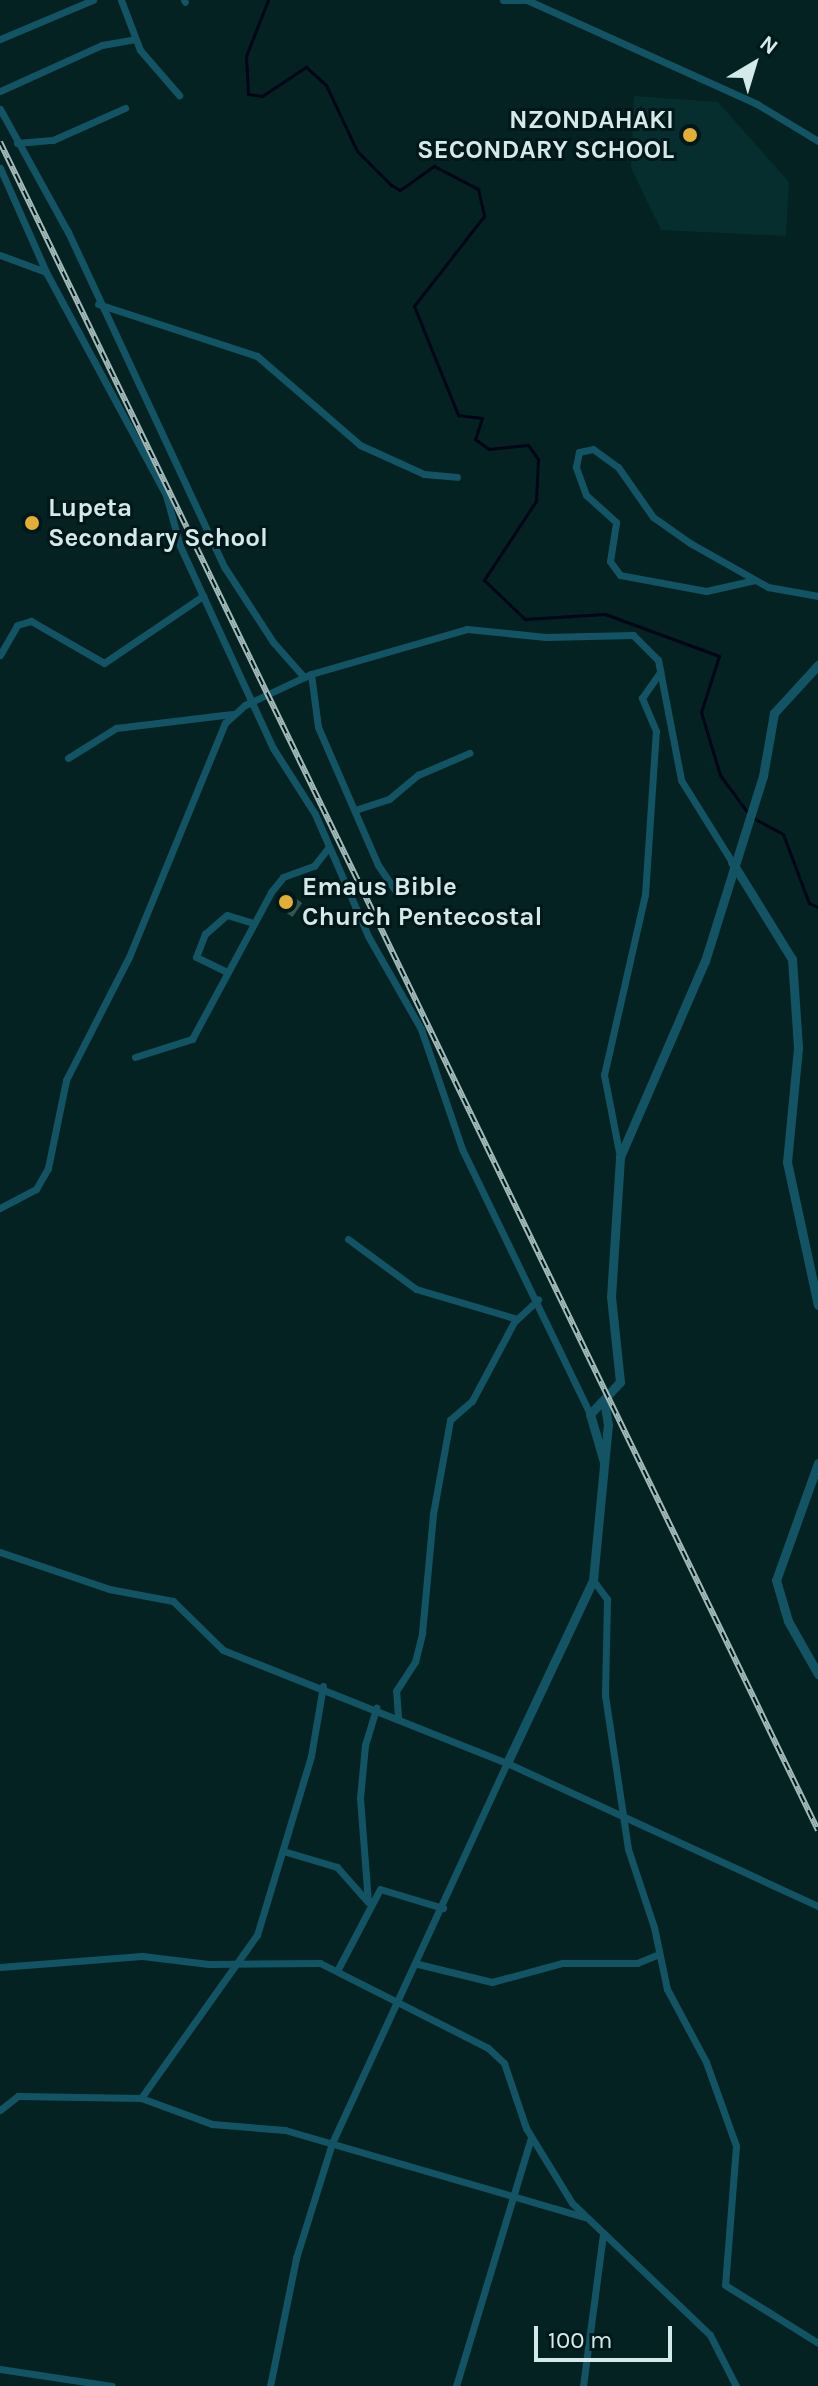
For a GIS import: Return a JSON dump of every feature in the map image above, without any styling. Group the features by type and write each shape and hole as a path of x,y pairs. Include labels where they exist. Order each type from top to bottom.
{"street":[{"path":"0,39 71,14 93,0"},
{"path":"121,0 135,39 179,95"},
{"path":"503,0 527,0 757,104 818,141"},
{"path":"0,91 88,51 135,39"},
{"path":"17,143 53,140 125,108"},
{"path":"0,109 68,232 98,304 225,568 273,642 307,675 316,719 394,891 432,887"},
{"path":"0,168 46,272 166,495 203,596 252,702 421,1029 462,1149 538,1300 590,1414 604,1462"},
{"path":"0,255 46,272"},
{"path":"98,304 270,363 360,445 424,474 457,477"},
{"path":"755,580 706,591 620,575 610,561 616,522 586,495 576,467 579,452 597,451 630,478 659,523 755,580 818,596"},
{"path":"0,655 17,625 31,621 104,663 203,596"},
{"path":"68,758 107,731 232,714 307,675 387,647 489,627 546,637 628,633 646,644 660,672 681,780 792,959 798,1048 787,1162 818,1305"},
{"path":"620,1157 705,961 732,862 752,810 774,713 818,665"},
{"path":"590,1414 620,1382 611,1297 620,1157 604,1075 645,895 656,731 642,698 660,672"},
{"path":"0,1208 36,1189 48,1168 74,1062 129,957 167,855 232,714"},
{"path":"355,810 389,799 418,775 469,753"},
{"path":"135,1057 192,1039 253,923 283,877 308,870 328,848"},
{"path":"227,972 196,957 205,934 227,915 253,923"},
{"path":"348,1239 416,1289 517,1319"},
{"path":"398,1717 396,1691 415,1662 422,1633 434,1505 450,1420 472,1401 517,1319 538,1300"},
{"path":"270,2386 296,2258 332,2143 418,1964 593,1580 604,1462 604,1400"},
{"path":"818,1463 776,1580 788,1621 818,1674"},
{"path":"0,1552 109,1589 173,1601 223,1650 323,1686 507,1763 818,1906"},
{"path":"593,1580 607,1604 605,1695 619,1813 667,1989 706,2062 736,2146 725,2285 818,2343"},
{"path":"141,2098 257,1935 315,1739 323,1686"},
{"path":"338,1969 368,1902 360,1798 365,1745 376,1708"},
{"path":"283,1851 337,1867 368,1902"},
{"path":"368,1902 387,1888 443,1908"},
{"path":"418,1964 492,1982 562,1963 637,1963 659,1954"},
{"path":"0,1967 142,1956 240,1963 320,1963 338,1969 398,2005 501,2058 531,2138 585,2217 710,2335 736,2386"},
{"path":"0,2110 18,2096 141,2098 212,2124 272,2128 585,2217"},
{"path":"456,2386 531,2138"},
{"path":"583,2386 603,2235"},
{"path":"0,2369 112,2386"}],"shaded area":[{"name":"NZONDAHAKI SECONDARY SCHOOL","path":"634,96 718,102 789,182 786,236 661,230 631,168"}],"building":[{"name":"Emaus Bible Church Pentecostal","path":"285,891 302,903 292,917 275,905"}],"waterway":[{"path":"268,0 246,56 248,94 262,96 306,67 326,85 357,151 391,185 400,190 434,166 478,189 484,216 414,306 458,415 482,418 475,439 489,449 528,445 538,459 536,501 484,580 525,619 605,614 719,656 701,712 720,775 748,813"},
{"path":"753,818 783,834 809,903 818,907"}],"railway":[{"path":"0,142 818,1830"}],"place":[{"name":"NZONDAHAKI SECONDARY SCHOOL","path":"690,135"},
{"name":"Lupeta Secondary School","path":"32,523"},
{"name":"Emaus Bible Church Pentecostal","path":"286,902"}]}
